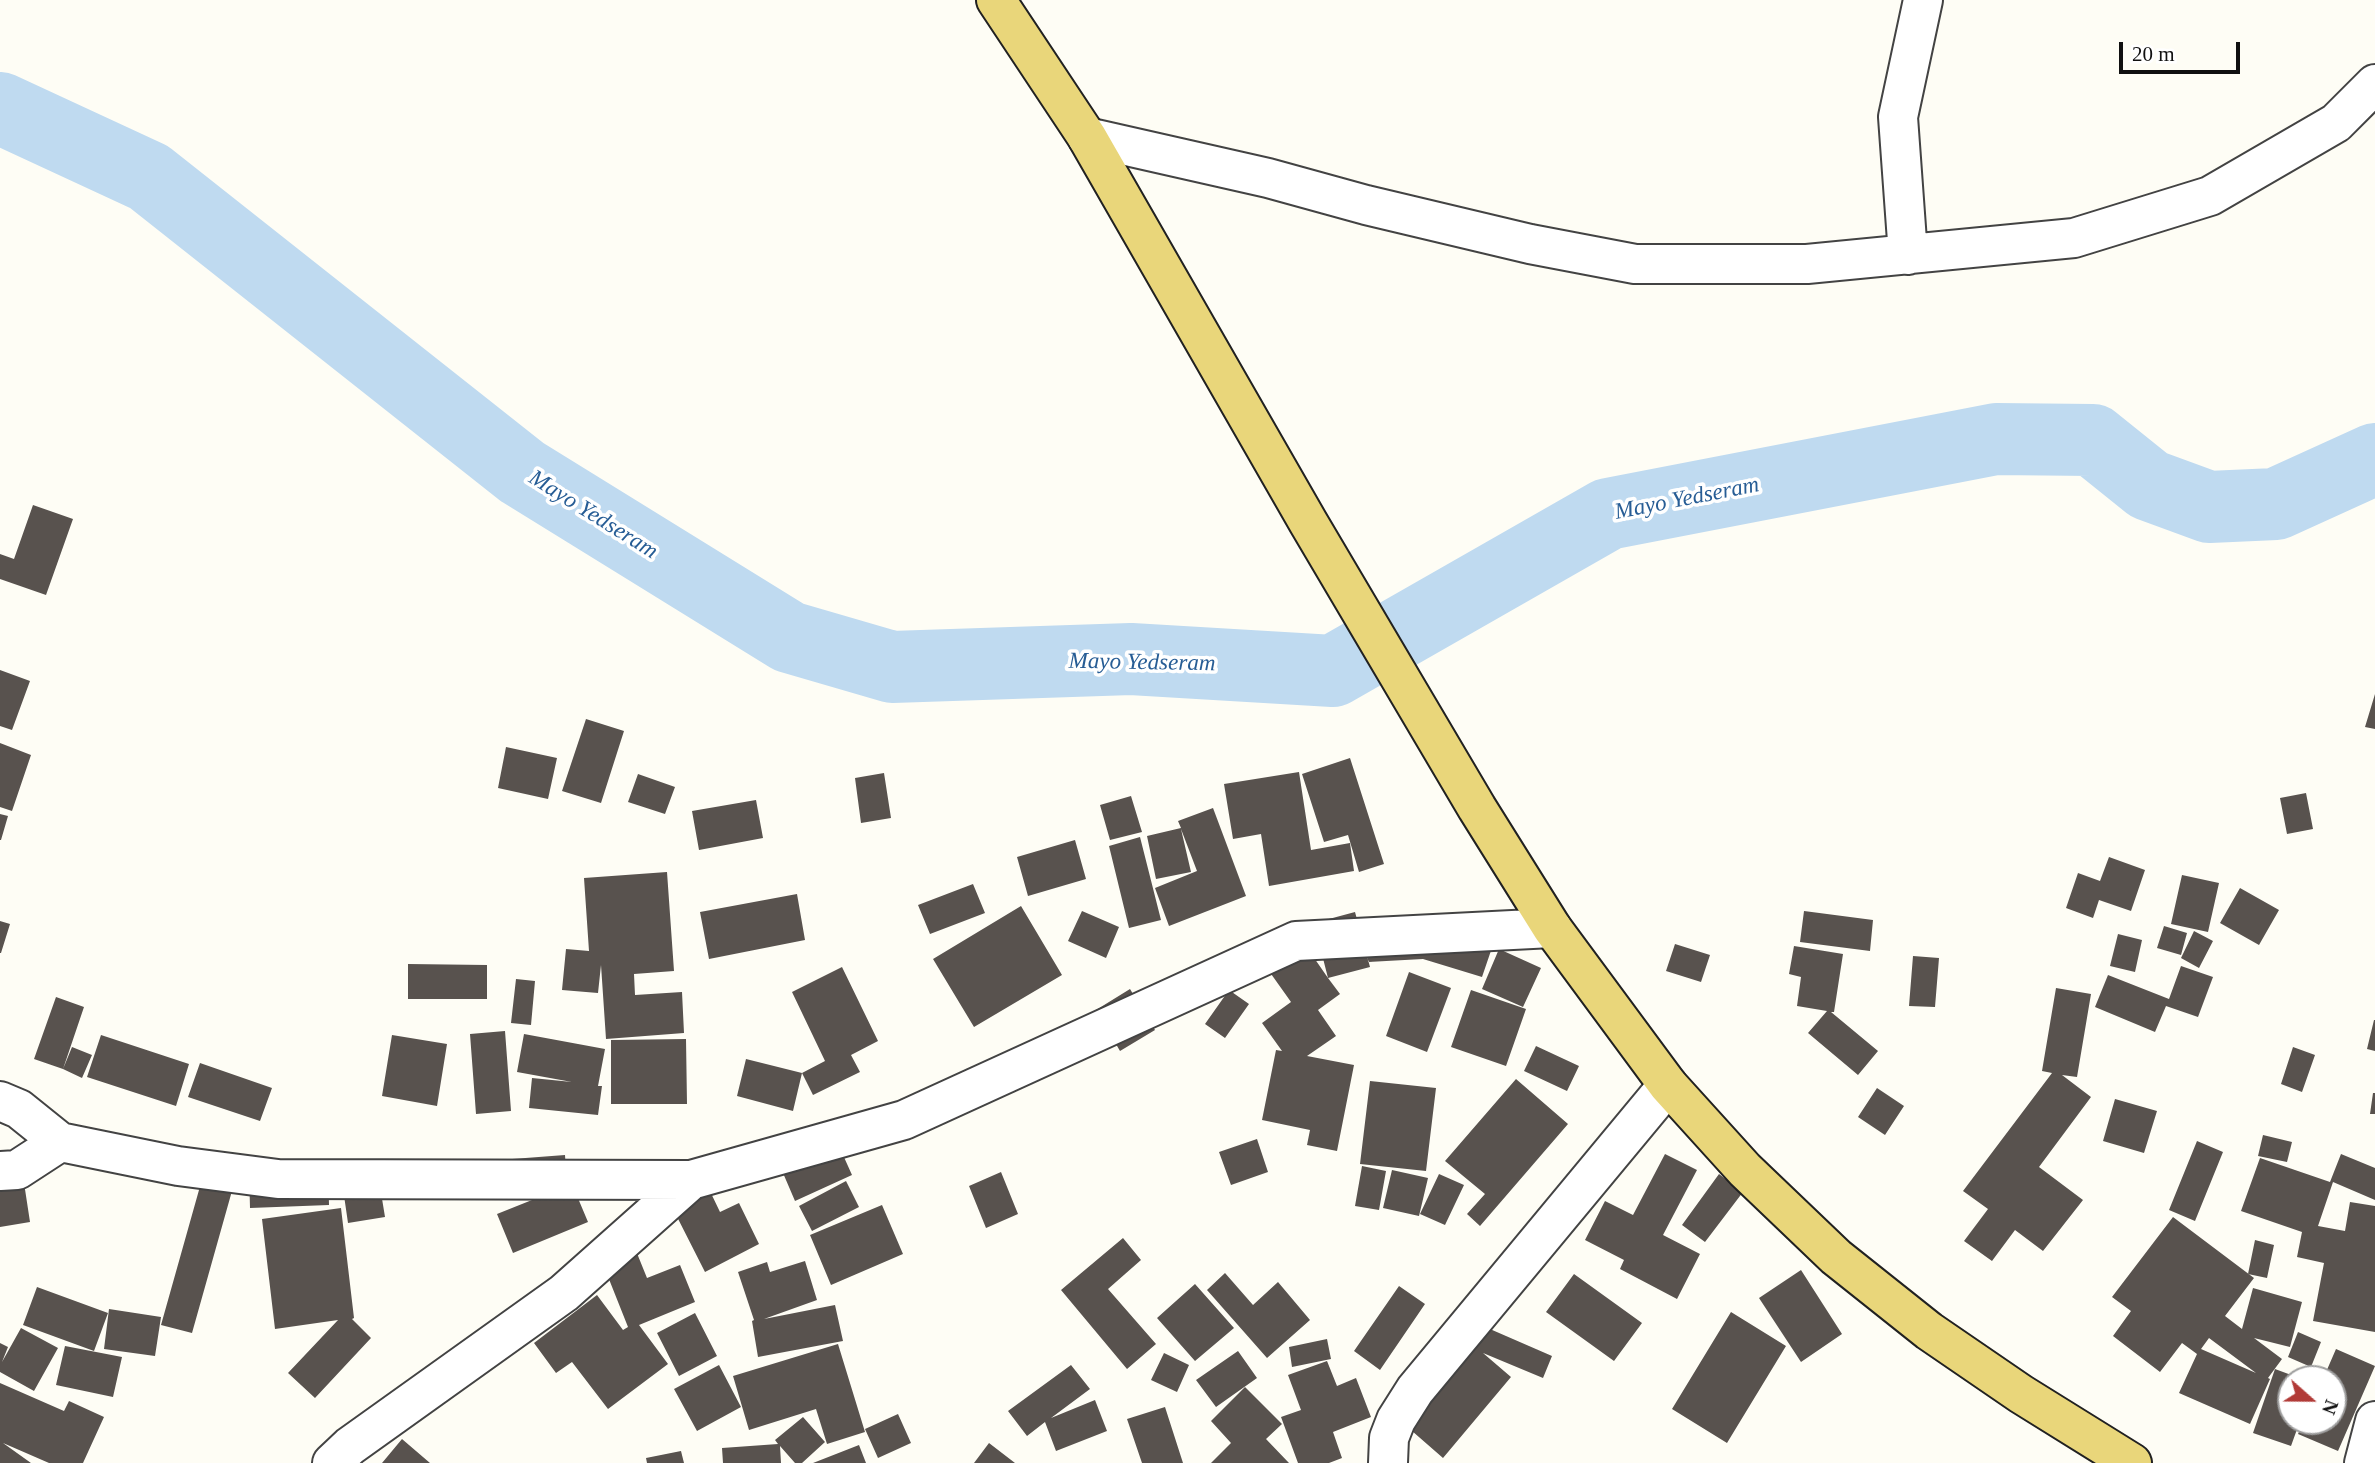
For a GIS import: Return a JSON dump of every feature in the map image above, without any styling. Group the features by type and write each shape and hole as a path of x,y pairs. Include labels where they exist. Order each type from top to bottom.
{"main road":[{"path":"1003,5 1087,137 1308,522 1477,808 1552,928 1668,1085 1745,1170 1836,1257 1929,1331 2021,1394 2132,1463"}],"street":[{"path":"1908,255 1898,117 1923,0"},
{"path":"1087,137 1268,178 1366,205 1530,244 1635,264 1807,264 2074,237 2210,196 2336,123 2375,84"},
{"path":"0,1101 19,1109 61,1142 178,1166 278,1179 691,1180 904,1120 1296,941 1552,928"},
{"path":"1388,1463 1389,1438 1396,1420 1415,1390 1668,1085"},
{"path":"0,1171 17,1170 61,1142"},
{"path":"332,1463 350,1446 564,1293 691,1180"},
{"path":"2364,1463 2375,1421"}],"building":[{"path":"33,505 73,519 46,595 0,579 0,554 14,559"},
{"path":"0,670 30,681 12,730 0,726"},
{"path":"2375,694 2375,729 2365,727"},
{"path":"586,719 624,731 601,803 562,791"},
{"path":"0,743 31,755 12,811 0,807"},
{"path":"506,747 557,758 548,799 498,788"},
{"path":"1350,758 1384,864 1359,872 1348,835 1324,842 1302,774"},
{"path":"1299,772 1311,850 1350,843 1354,871 1269,886 1261,834 1233,839 1224,784"},
{"path":"884,773 891,818 861,823 855,778"},
{"path":"638,774 675,787 665,814 628,802"},
{"path":"2306,793 2313,829 2287,834 2280,798"},
{"path":"1131,796 1142,832 1110,840 1100,805"},
{"path":"756,800 763,838 699,850 692,811"},
{"path":"1213,808 1246,896 1169,926 1155,888 1197,871 1181,829 1191,872 1156,879 1147,836 1181,828 1178,821"},
{"path":"0,814 8,816 1,840 0,840"},
{"path":"1140,837 1161,920 1129,928 1109,846"},
{"path":"1075,840 1086,879 1028,896 1017,857"},
{"path":"2109,857 2145,870 2131,911 2099,900 2093,918 2066,908 2078,873 2100,881"},
{"path":"667,872 674,971 634,974 635,995 682,992 684,1033 606,1039 601,965 598,993 562,990 566,949 589,951 584,878"},
{"path":"2182,875 2219,883 2208,932 2171,924"},
{"path":"973,884 985,913 930,934 918,905"},
{"path":"2240,888 2279,910 2259,945 2220,923"},
{"path":"797,894 805,940 709,959 700,912"},
{"path":"1021,906 1062,975 974,1027 933,959"},
{"path":"1082,911 1119,927 1106,958 1068,941"},
{"path":"1804,911 1873,920 1870,951 1800,942"},
{"path":"1355,912 1370,967 1328,978 1314,923"},
{"path":"1435,916 1496,936 1482,977 1423,959 1368,962 1367,927 1421,924 1423,955"},
{"path":"0,921 10,924 1,953 0,953"},
{"path":"2164,926 2187,933 2181,955 2157,948"},
{"path":"2194,931 2213,941 2199,968 2181,958"},
{"path":"2118,934 2142,940 2135,972 2110,966"},
{"path":"1301,939 1340,994 1318,1010 1336,1036 1307,1056 1354,1065 1337,1151 1307,1145 1310,1130 1262,1120 1276,1050 1282,1051 1262,1023 1291,1002 1264,964"},
{"path":"1675,944 1710,955 1701,982 1666,971"},
{"path":"1794,946 1843,954 1834,1012 1831,1012 1878,1051 1858,1075 1808,1033 1827,1011 1797,1006 1801,977 1789,974"},
{"path":"1499,949 1541,968 1523,1007 1482,989"},
{"path":"1913,956 1939,958 1935,1007 1909,1006"},
{"path":"408,964 487,965 487,999 408,999"},
{"path":"2181,966 2213,977 2198,1017 2166,1006 2155,1032 2095,1007 2108,975 2169,999"},
{"path":"842,967 878,1041 851,1055 860,1072 813,1095 802,1073 825,1061 792,992"},
{"path":"1409,972 1451,988 1427,1052 1386,1036"},
{"path":"516,979 535,981 531,1025 511,1023"},
{"path":"2056,988 2091,994 2077,1077 2062,1075 2091,1097 2039,1167 2083,1200 2043,1251 2015,1230 1992,1261 1964,1241 1988,1209 1963,1191 2052,1073 2042,1071"},
{"path":"1130,989 1155,1030 1120,1051 1096,1010"},
{"path":"1229,990 1249,1004 1225,1038 1205,1024"},
{"path":"1471,990 1526,1009 1506,1066 1451,1047"},
{"path":"56,997 84,1007 63,1069 34,1059"},
{"path":"2375,1020 2375,1051 2367,1049"},
{"path":"505,1031 511,1111 476,1114 470,1034"},
{"path":"524,1034 605,1049 598,1086 602,1086 598,1115 529,1108 532,1078 572,1082 517,1072"},
{"path":"101,1035 189,1064 176,1106 87,1077"},
{"path":"392,1035 447,1044 437,1106 382,1096"},
{"path":"686,1039 687,1104 611,1104 611,1040"},
{"path":"1536,1046 1579,1066 1567,1091 1524,1071"},
{"path":"72,1047 92,1055 82,1078 63,1069"},
{"path":"2293,1047 2315,1055 2302,1092 2281,1084"},
{"path":"746,1059 802,1073 793,1111 737,1096"},
{"path":"200,1063 272,1088 260,1121 188,1097"},
{"path":"1516,1079 1568,1124 1480,1226 1467,1214 1485,1194 1445,1161"},
{"path":"1370,1081 1436,1088 1426,1171 1360,1164"},
{"path":"1877,1088 1904,1106 1885,1135 1858,1117"},
{"path":"2373,1093 2375,1114 2370,1114"},
{"path":"2115,1099 2157,1111 2144,1153 2103,1141"},
{"path":"830,1126 852,1175 795,1201 774,1152"},
{"path":"2263,1135 2292,1142 2287,1162 2258,1156"},
{"path":"1257,1139 1268,1172 1231,1185 1219,1152"},
{"path":"2197,1141 2223,1152 2195,1221 2169,1210"},
{"path":"19,1150 30,1222 0,1227 0,1153"},
{"path":"1665,1154 1697,1170 1663,1235 1700,1254 1677,1299 1620,1269 1624,1260 1585,1240 1605,1201 1633,1215"},
{"path":"2341,1154 2375,1168 2375,1200 2333,1182 2318,1226 2345,1231 2350,1202 2375,1206 2375,1332 2313,1321 2324,1263 2297,1257 2302,1232 2241,1211 2260,1158 2330,1182"},
{"path":"565,1155 567,1186 572,1184 588,1222 513,1253 497,1214 562,1188 501,1193 499,1160"},
{"path":"208,1158 239,1166 192,1333 161,1325"},
{"path":"376,1162 385,1217 348,1223 340,1168"},
{"path":"328,1166 329,1205 250,1208 249,1169"},
{"path":"1362,1166 1386,1171 1379,1210 1355,1206"},
{"path":"1392,1170 1428,1178 1419,1216 1383,1208"},
{"path":"1001,1172 1018,1214 986,1228 969,1186"},
{"path":"1439,1174 1464,1185 1445,1225 1420,1214"},
{"path":"1719,1174 1743,1192 1705,1242 1682,1225"},
{"path":"846,1181 859,1207 812,1231 799,1206"},
{"path":"708,1187 720,1212 739,1203 759,1244 705,1272 671,1205"},
{"path":"882,1205 903,1254 831,1285 810,1235"},
{"path":"341,1208 352,1319 371,1338 315,1398 288,1373 338,1320 275,1329 262,1219"},
{"path":"2173,1217 2254,1278 2225,1316 2242,1329 2253,1288 2302,1302 2290,1347 2254,1338 2282,1359 2268,1378 2270,1379 2250,1424 2179,1393 2197,1354 2182,1343 2160,1372 2113,1336 2131,1311 2112,1297","holes":["2209,1338 2256,1373 2201,1349"]},
{"path":"630,1236 647,1278 680,1265 695,1302 639,1325 668,1364 608,1409 572,1362 556,1373 534,1343 597,1295 623,1330 628,1327 597,1249"},
{"path":"1123,1238 1141,1260 1108,1289 1156,1344 1127,1369 1061,1290"},
{"path":"2255,1240 2274,1245 2267,1278 2248,1274"},
{"path":"805,1261 817,1300 764,1319 835,1305 843,1341 758,1357 754,1320 738,1272 767,1262 770,1272"},
{"path":"1801,1270 1842,1334 1801,1362 1759,1298"},
{"path":"1225,1273 1253,1305 1278,1282 1310,1320 1267,1358 1207,1290"},
{"path":"1574,1274 1642,1323 1614,1361 1546,1312"},
{"path":"1195,1284 1234,1328 1195,1361 1157,1318"},
{"path":"1399,1286 1425,1304 1380,1370 1354,1351"},
{"path":"37,1287 108,1313 94,1351 23,1325"},
{"path":"109,1309 161,1317 155,1356 104,1349"},
{"path":"1731,1312 1786,1346 1727,1443 1672,1409"},
{"path":"695,1313 717,1356 679,1376 657,1333"},
{"path":"1483,1326 1552,1356 1543,1378 1483,1353 1511,1377 1443,1458 1404,1424"},
{"path":"21,1328 58,1348 34,1391 0,1372 0,1343 8,1347 2,1362"},
{"path":"2298,1332 2321,1342 2312,1365 2288,1357"},
{"path":"1327,1339 1331,1359 1292,1367 1289,1347"},
{"path":"838,1344 865,1432 827,1444 816,1409 749,1430 733,1376"},
{"path":"65,1346 122,1357 113,1397 56,1385"},
{"path":"2336,1349 2375,1366 2347,1430 2347,1365 2329,1365"},
{"path":"1238,1351 1257,1378 1216,1407 1196,1380"},
{"path":"1164,1353 1189,1365 1177,1392 1151,1380"},
{"path":"1327,1361 1337,1386 1356,1378 1371,1417 1333,1432 1342,1458 1329,1463 1298,1463 1281,1417 1301,1410 1288,1375"},
{"path":"719,1365 741,1407 697,1431 674,1389"},
{"path":"1071,1365 1090,1389 1051,1418 1095,1400 1107,1431 1056,1451 1045,1422 1027,1436 1008,1411"},
{"path":"2275,1369 2277,1435 2295,1435 2291,1446 2253,1433"},
{"path":"0,1383 64,1411 69,1401 104,1417 83,1463 49,1463 3,1443 31,1463 0,1463"},
{"path":"1245,1387 1282,1424 1266,1439 1289,1463 1211,1463 1231,1443 1211,1421"},
{"path":"1165,1407 1183,1463 1142,1463 1127,1419"},
{"path":"898,1414 911,1443 878,1458 865,1429"},
{"path":"803,1417 825,1442 802,1463 795,1463 780,1446 781,1463 723,1463 722,1448 778,1444 775,1440"},
{"path":"2300,1435 2345,1435 2338,1451"},
{"path":"402,1439 430,1463 382,1463"},
{"path":"989,1443 1015,1463 974,1463"},
{"path":"859,1445 866,1463 813,1463"},
{"path":"681,1451 684,1463 647,1463 646,1458"}],"waterway":[{"name":"Mayo Yedseram","path":"0,108 149,177 522,472 789,637 892,667 1131,659 1333,671 1608,514 1996,439 2093,440 2149,485 2209,507 2276,504 2375,459"}]}
